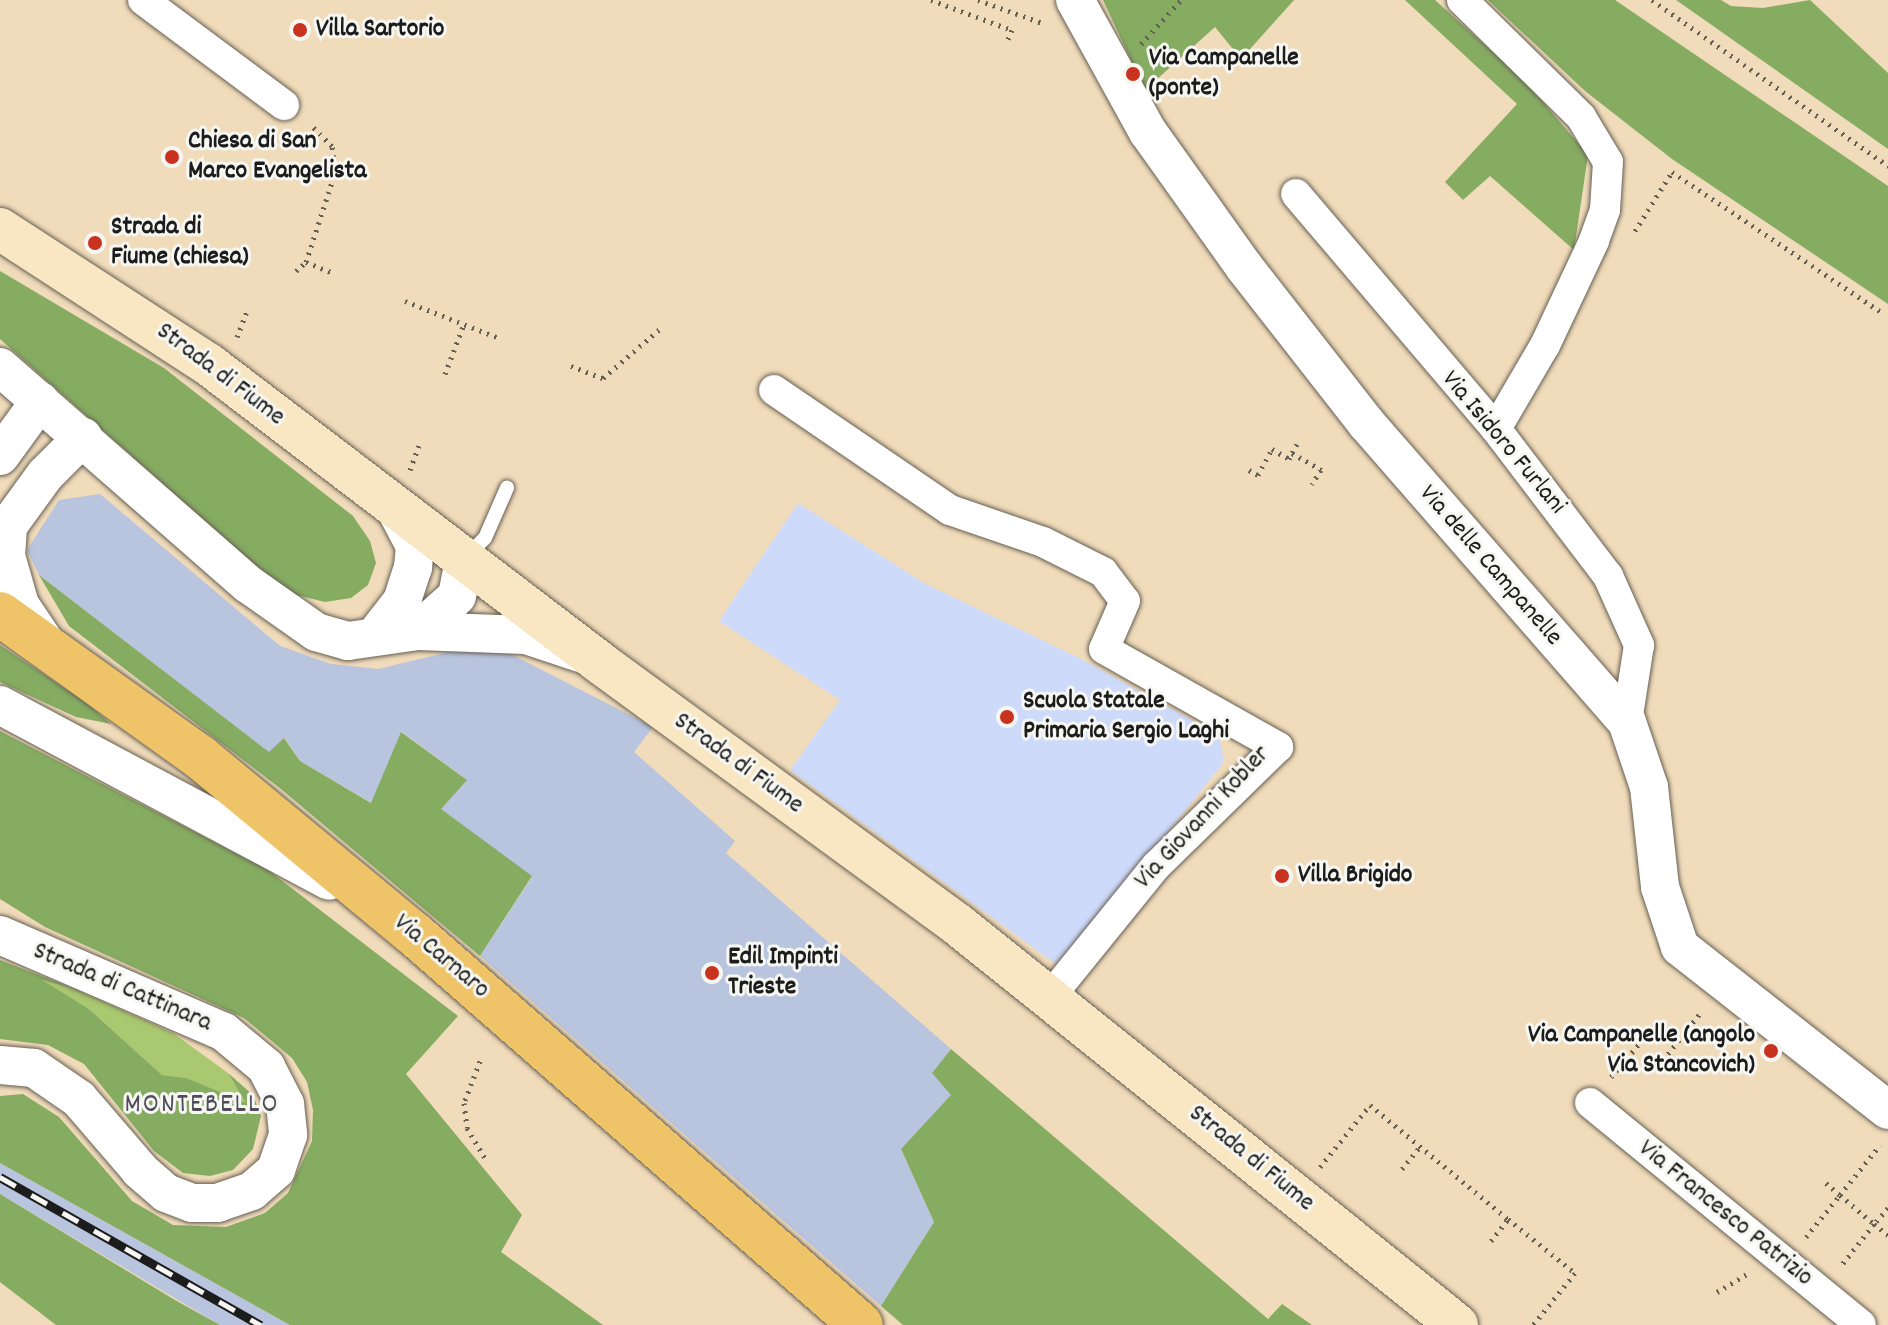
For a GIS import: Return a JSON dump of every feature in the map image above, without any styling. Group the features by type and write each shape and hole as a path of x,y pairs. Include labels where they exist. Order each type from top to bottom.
{"main road":[{"name":"Strada di Fiume","path":"0,229 150,323 1050,997 1457,1325"},
{"name":"Via Carnaro","path":"0,614 200,757 413,933 861,1325"}],"street":[{"path":"143,0 284,105"},
{"name":"Via delle Campanelle","path":"1075,0 1113,74 1245,268 1367,424 1627,722 1649,787 1660,887 1680,947 1888,1110"},
{"path":"1462,0 1581,117 1608,162 1605,210 1594,241 1545,345 1496,429"},
{"name":"Via Isidoro Furlani","path":"1296,194 1496,429 1567,519 1625,608 1639,645 1627,722"},
{"path":"0,367 287,615 348,641 374,637 410,616 457,596 464,559"},
{"name":"Via Giovanni Kobler","path":"774,390 950,510 1043,542 1103,572 1125,601 1104,649 1278,747 1156,866 1050,997"},
{"path":"0,456 40,401"},
{"path":"49,648 20,605 6,556 8,526 45,475 83,437"},
{"path":"395,508 415,546 410,616"},
{"path":"410,616 526,635 599,662"},
{"path":"0,705 185,800 413,933"},
{"name":"Strada di Cattinara","path":"0,928 17,942 224,1032 266,1067 285,1104 288,1135 276,1170 252,1191 218,1203 192,1203 166,1193 140,1170 79,1099 34,1068 0,1065"},
{"name":"Via Francesco Patrizio","path":"1590,1103 1861,1325"}],"lane":[{"path":"464,559 485,538 507,488"}],"path":[{"path":"931,0 1012,30 1007,42"},
{"path":"978,0 1095,41"},
{"path":"1113,74 1181,0"},
{"path":"1652,0 1888,166"},
{"path":"284,105 332,146 335,173 306,262 296,271"},
{"path":"1631,239 1672,172 1883,313"},
{"path":"306,262 331,272"},
{"path":"405,301 499,338"},
{"path":"445,374 464,324"},
{"path":"571,366 603,378 662,327"},
{"path":"1249,470 1258,475 1272,449 1289,459 1297,444"},
{"path":"1292,453 1321,470 1312,484"},
{"path":"1668,1054 1723,983"},
{"path":"1590,1103 1658,1022 1679,1039"},
{"path":"480,1061 464,1103 467,1128 485,1158"},
{"path":"1297,1195 1370,1105 1575,1273 1533,1325"},
{"path":"1802,1241 1884,1140 1888,1143"},
{"path":"1402,1169 1420,1147"},
{"path":"1826,1183 1888,1235"},
{"path":"1837,1270 1888,1208"},
{"path":"1491,1241 1508,1219"}],"shaded area":[{"path":"100,494 280,646 331,664 378,669 457,650 511,654 653,727 634,752 735,841 726,853 951,1049 932,1073 952,1095 901,1149 934,1222 881,1306 480,956 532,877 440,809 466,779 402,732 372,803 300,761 285,738 270,753 39,575 27,550 59,500"},
{"name":"Scuola Statale Primaria Sergio Laghi","path":"798,503 924,583 1085,661 1219,735 1224,762 1060,967 790,770 840,700 719,621"},
{"path":"0,1163 290,1325 220,1325 0,1194"}],"green space":[{"path":"1103,0 1294,0 1241,59 1215,27 1145,90"},
{"path":"1405,0 1435,0 1526,82 1588,155 1574,250 1490,176 1463,200 1445,182 1517,104"},
{"path":"1488,0 1615,0 1888,186 1888,304 1672,159 1585,91"},
{"path":"1676,0 1721,0 1731,6 1763,8 1810,0 1888,73 1888,149"},
{"path":"0,271 164,368 353,516 370,541 376,563 368,585 351,598 325,602 292,594 259,569 0,339"},
{"path":"39,575 269,752 284,738 300,761 371,803 401,732 467,780 441,809 532,876 480,956 281,789 69,626"},
{"path":"0,645 84,701 111,724 76,717 0,682"},
{"path":"0,731 268,870 458,1016 406,1074 522,1215 501,1252 603,1325 290,1325 0,1163 0,1096 23,1094 59,1117 132,1201 173,1225 226,1227 265,1213 288,1193 312,1141 313,1110 307,1082 292,1058 244,1018 45,927 0,899"},
{"path":"0,960 75,989 42,980 89,1009 162,1075 187,1078 246,1103 228,1073 253,1095 261,1116 253,1149 233,1170 210,1176 183,1173 154,1151 84,1064 48,1045 0,1039"},
{"path":"39,979 75,989 173,1033 228,1073 247,1104 187,1078 162,1075 89,1009"},
{"path":"951,1049 1268,1319 1282,1304 1312,1325 903,1325 881,1306 934,1222 901,1149 951,1095 932,1073"},
{"path":"0,1194 220,1325 56,1325 0,1282"}],"railway":[{"path":"0,1177 261,1325"}],"place":[{"name":"Villa Sartorio","path":"300,30"},
{"name":"Via Campanelle (ponte)","path":"1133,74"},
{"name":"Chiesa di San Marco Evangelista","path":"172,157"},
{"name":"Strada di Fiume (chiesa)","path":"95,243"},
{"name":"Scuola Statale Primaria Sergio Laghi","path":"1007,717"},
{"name":"Villa Brigido","path":"1282,876"},
{"name":"Edil Impinti Trieste","path":"712,973"},
{"name":"Via Campanelle (angolo Via Stancovich)","path":"1771,1051"}],"district":[{"name":"MONTEBELLO","path":"202,1106"}]}
